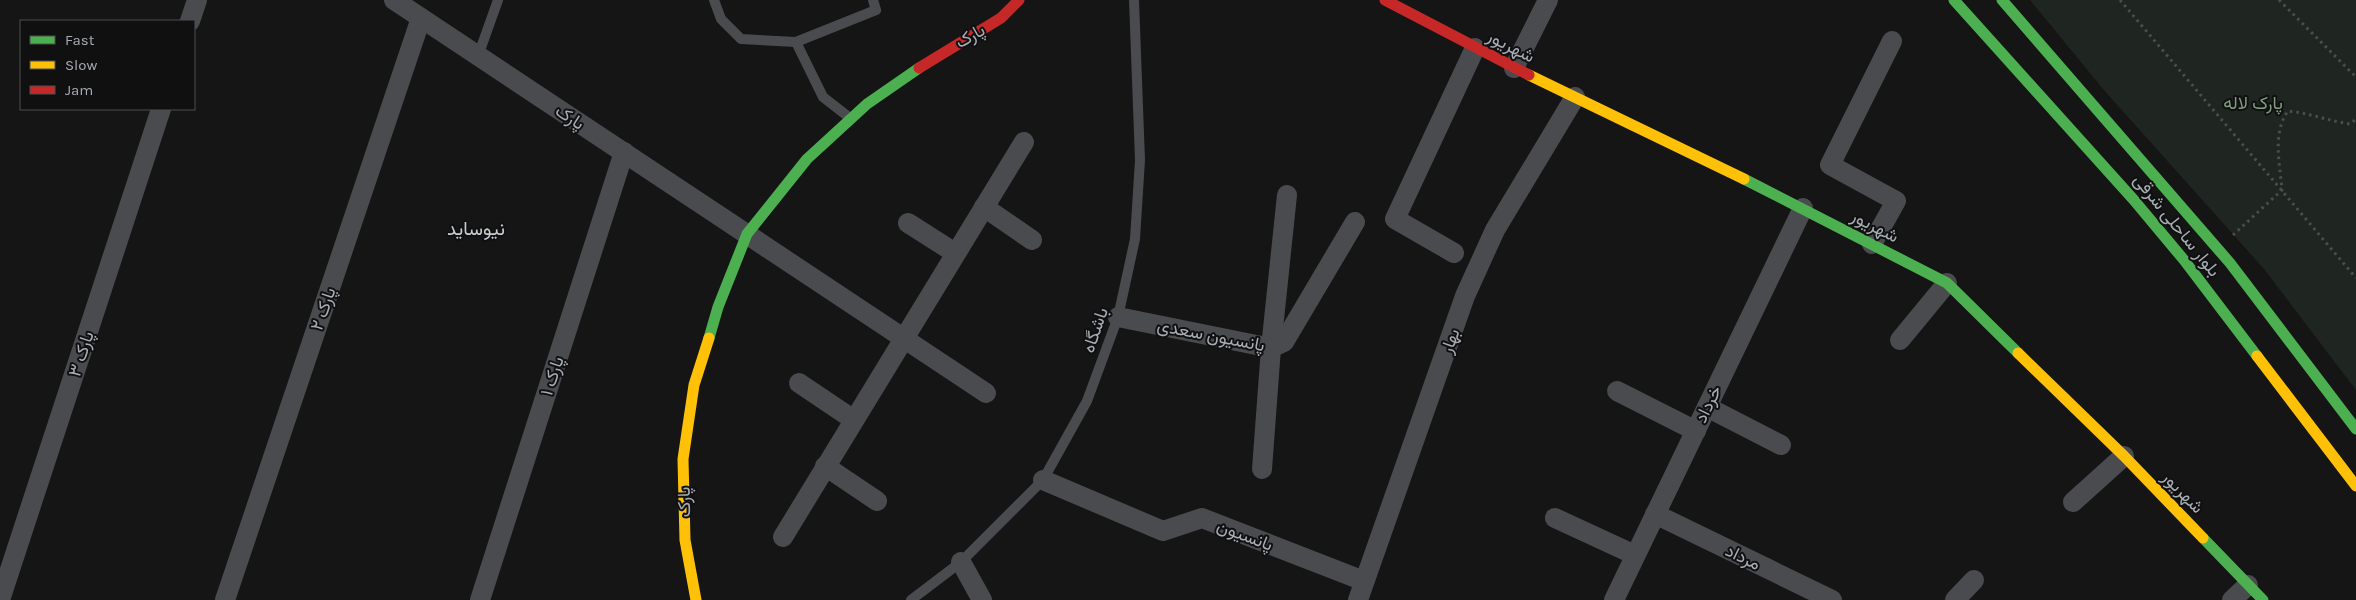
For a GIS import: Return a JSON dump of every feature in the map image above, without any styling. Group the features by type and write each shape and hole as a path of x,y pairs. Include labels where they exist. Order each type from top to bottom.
{"street":[{"path":"190,20 197,0"},
{"name":"پارک","path":"394,0 986,394"},
{"name":"پارک","path":"696,600 685,540 683,459 694,385 718,307 747,234 807,159 866,104 939,54 1001,18 1019,0"},
{"name":"شهریور","path":"1385,0 1514,68 1803,208 1947,283 2124,456 2263,600"},
{"path":"1514,68 1548,0"},
{"name":"بلوار ساحلی شرقی","path":"1954,0 2030,87 2114,175 2159,229 2356,486"},
{"name":"بلوار ساحلی شرقی","path":"2002,0 2218,248 2356,428"},
{"name":"پارک ۲","path":"225,600 421,18"},
{"path":"1872,244 1896,201 1830,165 1892,41"},
{"path":"1454,253 1395,219 1475,48"},
{"name":"بهار","path":"1361,591 1466,296 1495,230 1575,97"},
{"name":"پارک ۳","path":"0,600 162,110"},
{"path":"783,537 903,337 1024,142"},
{"name":"پارک ۱","path":"480,600 624,152"},
{"path":"1262,469 1271,348 1288,195"},
{"path":"984,207 1032,240"},
{"name":"خرداد","path":"1614,600 1803,208"},
{"name":"پانسیون سعدی","path":"1118,317 1271,348 1284,342 1355,222"},
{"path":"908,223 955,253"},
{"path":"1900,340 1947,283"},
{"path":"799,383 854,420"},
{"path":"1617,391 1696,431"},
{"path":"1707,408 1781,445"},
{"path":"2073,502 2124,456"},
{"path":"826,466 877,501"},
{"name":"پانسیون","path":"1043,480 1163,531 1202,518 1361,591"},
{"name":"مرداد","path":"1655,514 1832,600"},
{"path":"1555,518 1636,555"},
{"path":"961,562 982,600"},
{"path":"1955,600 1974,580"},
{"path":"2232,600 2248,585"}],"lane":[{"path":"478,56 498,0"},
{"path":"714,0 721,18 741,39 796,42 876,10 873,0"},
{"name":"باشگاه","path":"911,600 961,562 1043,480 1087,401 1118,317 1135,239 1140,160 1134,0"},
{"path":"796,42 823,97 851,119"}],"path":[{"path":"2120,0 2356,278"},
{"path":"2279,0 2356,77"},
{"path":"2282,190 2278,141 2282,119 2288,111 2303,112 2328,121 2350,124 2356,120"},
{"path":"2218,248 2282,190"}],"green space":[{"name":"پارک لاله","path":"2030,0 2356,0 2356,390 2264,269 2103,89"}],"traffic: fast":[{"path":"1954,0 2133,199 2184,260 2257,356"},
{"path":"2002,0 2230,263 2356,429"},
{"path":"709,338 718,307 747,234 807,159 867,104 919,68"},
{"path":"1744,179 1947,283 2018,353"},
{"path":"2203,538 2263,600"}],"traffic: slow":[{"path":"1529,75 1744,179"},
{"path":"696,600 685,540 683,459 694,385 709,338"},
{"path":"2018,353 2124,456 2203,538"},
{"path":"2257,356 2356,486"}],"traffic: jam":[{"path":"919,68 1001,18 1019,0"},
{"path":"1385,0 1529,75"}],"district":[{"name":"نیوساید","path":"476,229"}]}
